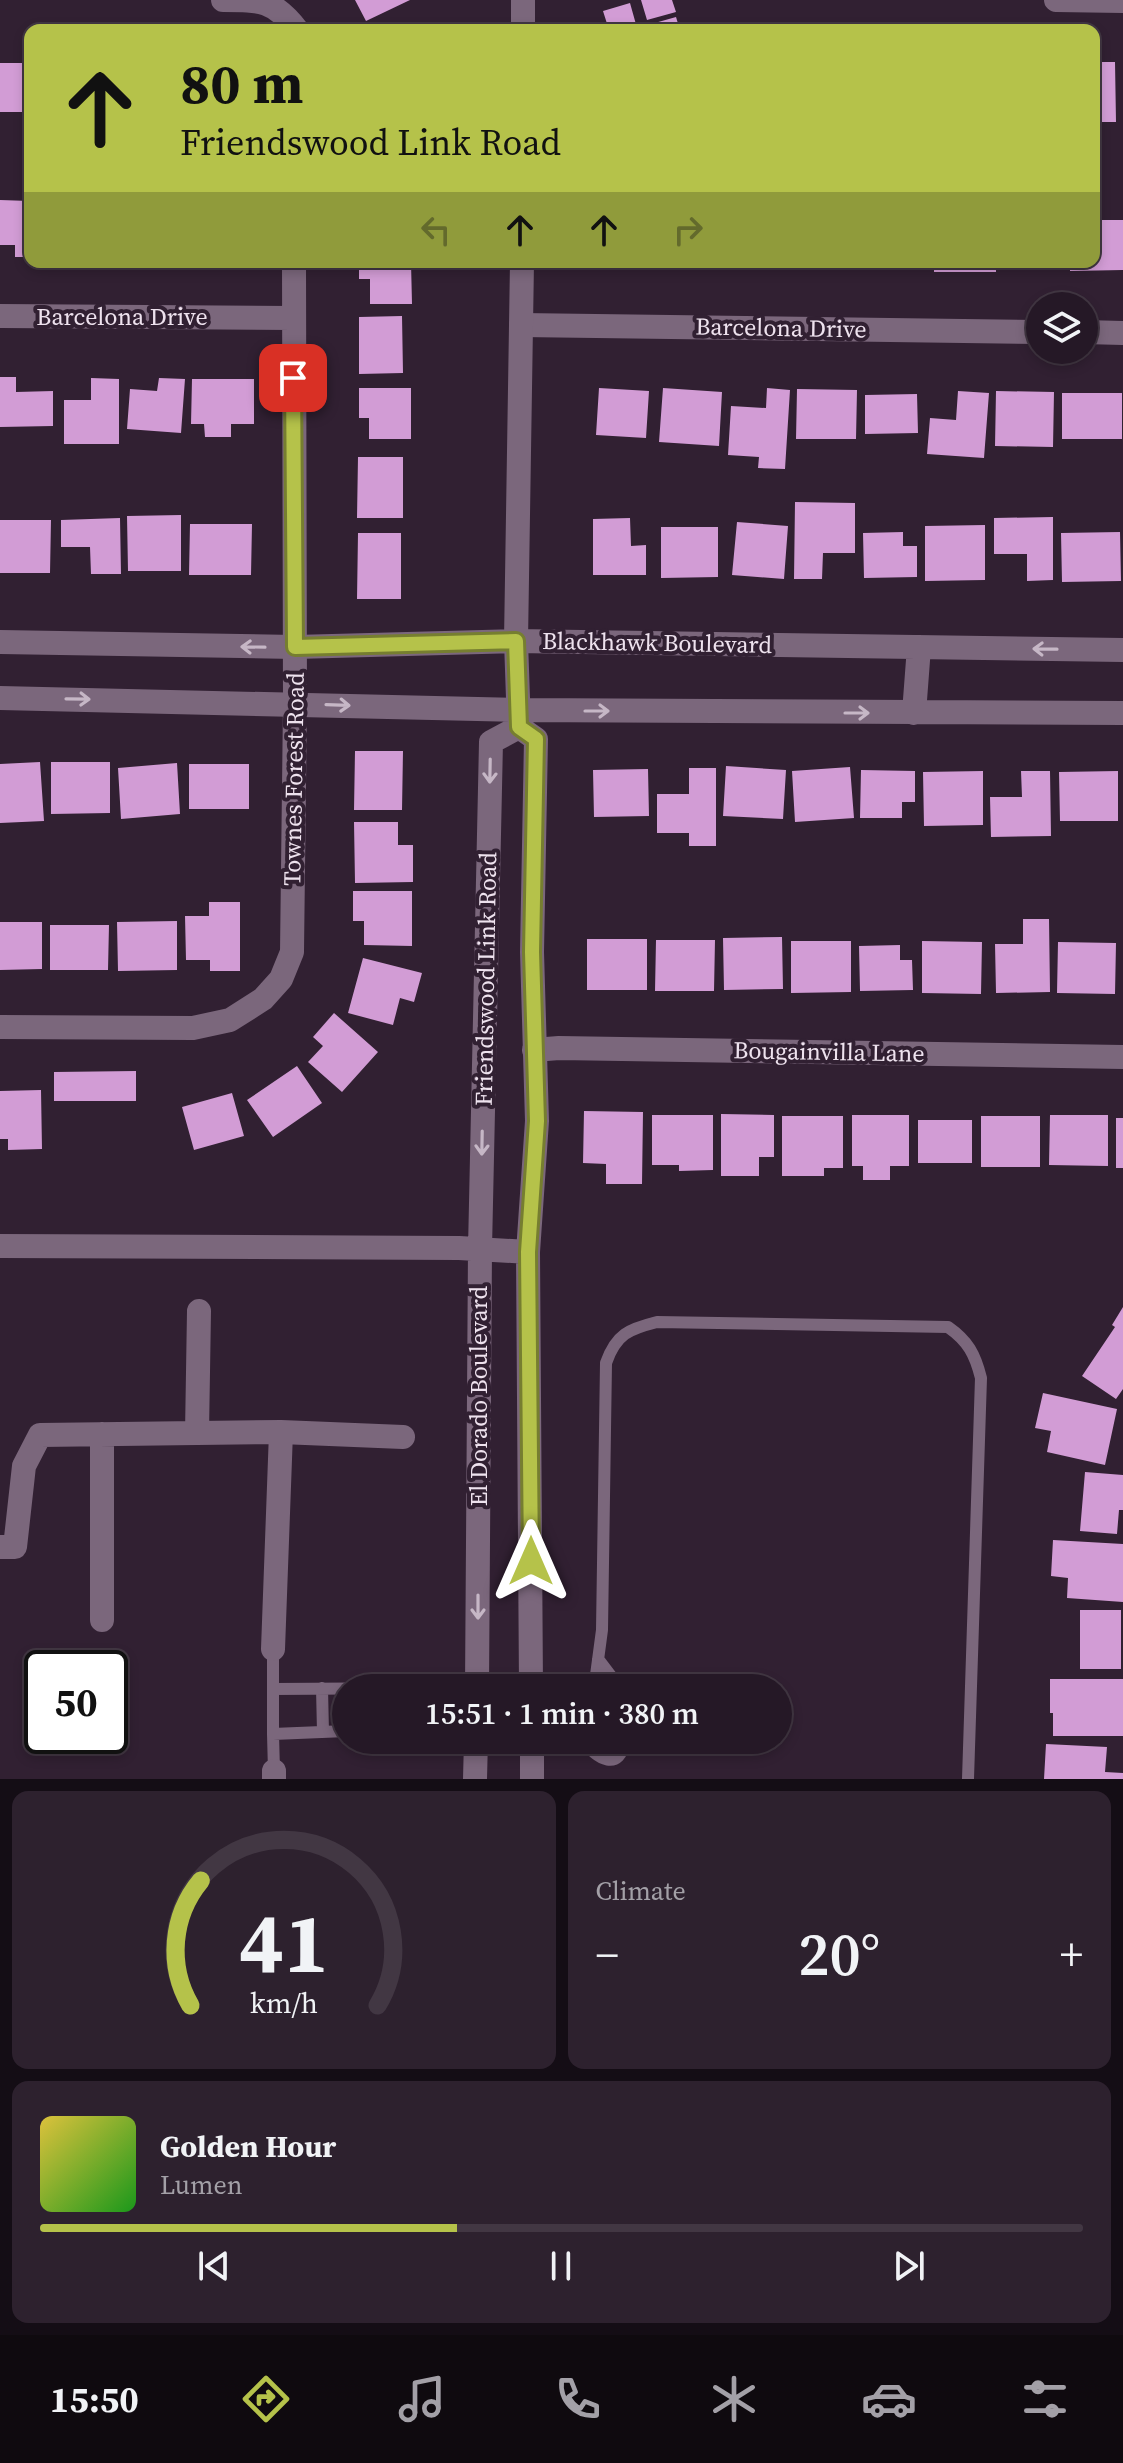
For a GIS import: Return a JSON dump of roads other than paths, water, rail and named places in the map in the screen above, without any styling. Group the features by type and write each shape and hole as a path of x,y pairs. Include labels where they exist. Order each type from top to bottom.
{"main road":[{"path":"223,0 263,0 291,20"},
{"path":"523,0 523,24"},
{"path":"1056,0 1123,1"},
{"name":"Townes Forest Road","path":"0,1027 193,1028 230,1020 263,999 281,979 292,952 294,268"},
{"name":"Friendswood Link Road","path":"522,268 516,641 519,718 536,739 532,952 537,1121 528,1252"},
{"name":"Barcelona Drive","path":"0,316 292,318"},
{"name":"Barcelona Drive","path":"521,325 1026,332"},
{"path":"1098,332 1123,333"},
{"name":"Blackhawk Boulevard","path":"0,642 295,647 516,641 1123,650"},
{"path":"914,713 919,647"},
{"path":"0,698 295,704 519,718 1123,713"},
{"name":"Friendswood Link Road","path":"480,1249 491,742 519,718"},
{"name":"Bougainvilla Lane","path":"534,1050 1123,1057"},
{"path":"0,1246 480,1249 528,1252"},
{"name":"El Dorado Boulevard","path":"477,1674 480,1249"},
{"name":"El Dorado Boulevard","path":"528,1252 531,1674"},
{"path":"197,1433 199,1311"},
{"path":"273,1649 281,1432"},
{"path":"0,1547 15,1547 24,1466 40,1435 281,1432 403,1437"},
{"path":"102,1434 102,1620"},
{"path":"475,1779 476,1754"},
{"path":"532,1754 532,1779"}],"lane":[{"path":"596,1674 602,1630 606,1363 612,1347 623,1334 657,1322 948,1327 963,1338 975,1354 981,1378 968,1779"},
{"path":"273,1649 274,1775"},
{"path":"598,1659 609,1674"},
{"path":"322,1688 323,1732"},
{"path":"273,1689 332,1688"},
{"path":"273,1734 332,1732"},
{"path":"594,1754 610,1760 620,1754"}]}
